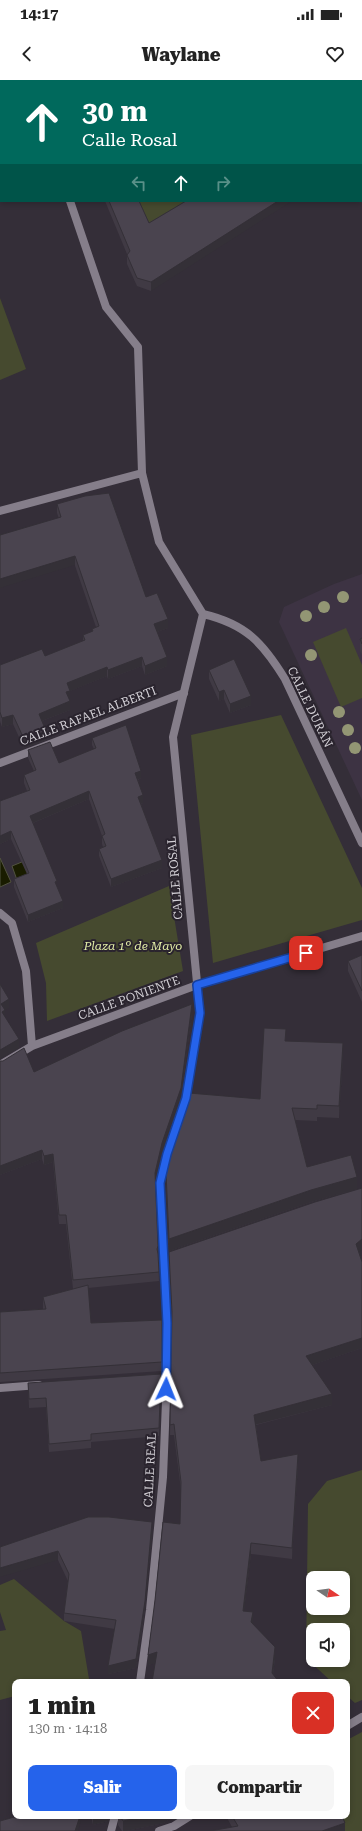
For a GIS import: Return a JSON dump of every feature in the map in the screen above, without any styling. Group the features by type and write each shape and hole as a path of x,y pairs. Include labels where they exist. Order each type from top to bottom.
{"street":[{"path":"70,202 106,307 138,347 142,473 159,542 203,614"},
{"path":"0,511 142,473"},
{"name":"CALLE ROSAL","path":"166,1258 160,1183 167,1154 186,1098 200,1013 173,737 203,614"},
{"name":"CALLE DURÁN","path":"203,614 234,623 248,632 261,644 271,658 285,679 362,843"},
{"name":"CALLE RAFAEL ALBERTI","path":"0,763 184,692"},
{"path":"0,912 12,923 26,971 32,1046"},
{"name":"CALLE PONIENTE","path":"0,1066 32,1046 197,985 362,936"},
{"name":"CALLE REAL","path":"140,1679 150,1610 163,1477 163,1376 167,1323 166,1258"},
{"path":"0,1388 45,1384"},
{"path":"350,1724 362,1717"},
{"path":"111,1831 114,1819"},
{"path":"158,1831 174,1826 185,1819"}],"shaded area":[{"path":"362,574 362,800 279,622 284,607 334,584"},
{"path":"44,853 50,867 17,880 12,866"},
{"path":"0,858 11,882 0,887"}],"green space":[{"path":"135,202 199,202 149,232"},
{"path":"0,298 26,369 0,380"},
{"path":"346,628 362,665 362,698 341,707 313,642"},
{"path":"281,715 362,888 362,920 213,963 191,735"},
{"name":"Plaza 1º de Mayo","path":"169,886 183,971 47,1021 46,983 36,943"},
{"path":"362,1470 362,1700 355,1703 350,1699 350,1679 329,1679 316,1667 350,1667 350,1623 306,1623 307,1615 350,1615 350,1571 307,1571 308,1504 327,1481"},
{"path":"14,1579 64,1621 81,1631 89,1679 12,1679 12,1697 0,1700 0,1631 6,1630 0,1612 0,1585"},
{"path":"362,1732 362,1831 344,1831 338,1819 350,1819 350,1738"}],"building":[{"path":"109,202 139,202 149,223 184,202 276,202 151,282 137,278 127,255 130,251"},
{"path":"109,493 146,597 157,593 168,619 154,624 167,657 145,666 142,657 108,670 107,667 67,683 70,691 66,692 70,701 39,714 46,731 24,739 13,715 2,718 0,712 0,665 42,649 45,656 85,640 83,635 93,631 92,629 99,626 75,556 0,579 0,535 61,517 57,504 85,496"},
{"path":"234,659 251,696 230,704 224,690 219,692 209,670"},
{"path":"126,725 141,771 135,773 143,795 138,797 162,860 111,879 99,849 106,846 102,836 105,834 89,791 30,816 57,881 55,882 63,901 28,915 14,879 29,873 11,831 0,836 0,801 30,790 24,775 36,770 28,750 50,742 59,763 96,748 92,738"},
{"path":"362,955 362,991 348,961"},
{"path":"0,984 9,999 1,1004 5,1010 2,1012 19,1039 0,1050"},
{"path":"192,1004 181,1088 162,1143 155,1173 159,1272 73,1280 66,1215 59,1215 53,1154 44,1156 42,1150 0,1166 0,1061 3,1061 24,1048 34,1072 122,1031"},
{"path":"264,1028 286,1029 285,1041 343,1043 339,1106 317,1105 317,1109 292,1108 307,1167 351,1155 357,1177 311,1190 169,1239 166,1172 172,1144 189,1093 260,1099"},
{"path":"362,1188 362,1239 356,1244 362,1262 362,1338 306,1356 332,1394 254,1415 261,1461 298,1454 292,1548 251,1543 243,1611 253,1612 251,1622 275,1647 272,1673 277,1679 152,1679 157,1652 148,1655 163,1522 180,1524 181,1482 174,1424 170,1425 172,1312 169,1252 315,1202"},
{"path":"88,1285 91,1323 162,1320 162,1362 0,1373 0,1312 46,1309 43,1297"},
{"path":"161,1374 159,1428 91,1434 91,1440 49,1444 46,1398 29,1399 28,1383"},
{"path":"88,1517 109,1517 152,1522 145,1601 136,1659 108,1666 116,1620 64,1613 69,1574 58,1551 0,1568 0,1547"},
{"path":"12,1818 12,1819 79,1819 75,1831 0,1831 0,1821"},
{"path":"122,1819 132,1819 123,1821"},
{"path":"234,1819 343,1819 345,1823 322,1831 210,1831 238,1826"}],"route":[{"path":"166,1389 167,1323 162,1259 160,1183 167,1154 186,1098 200,1013 197,985 306,953"}]}
